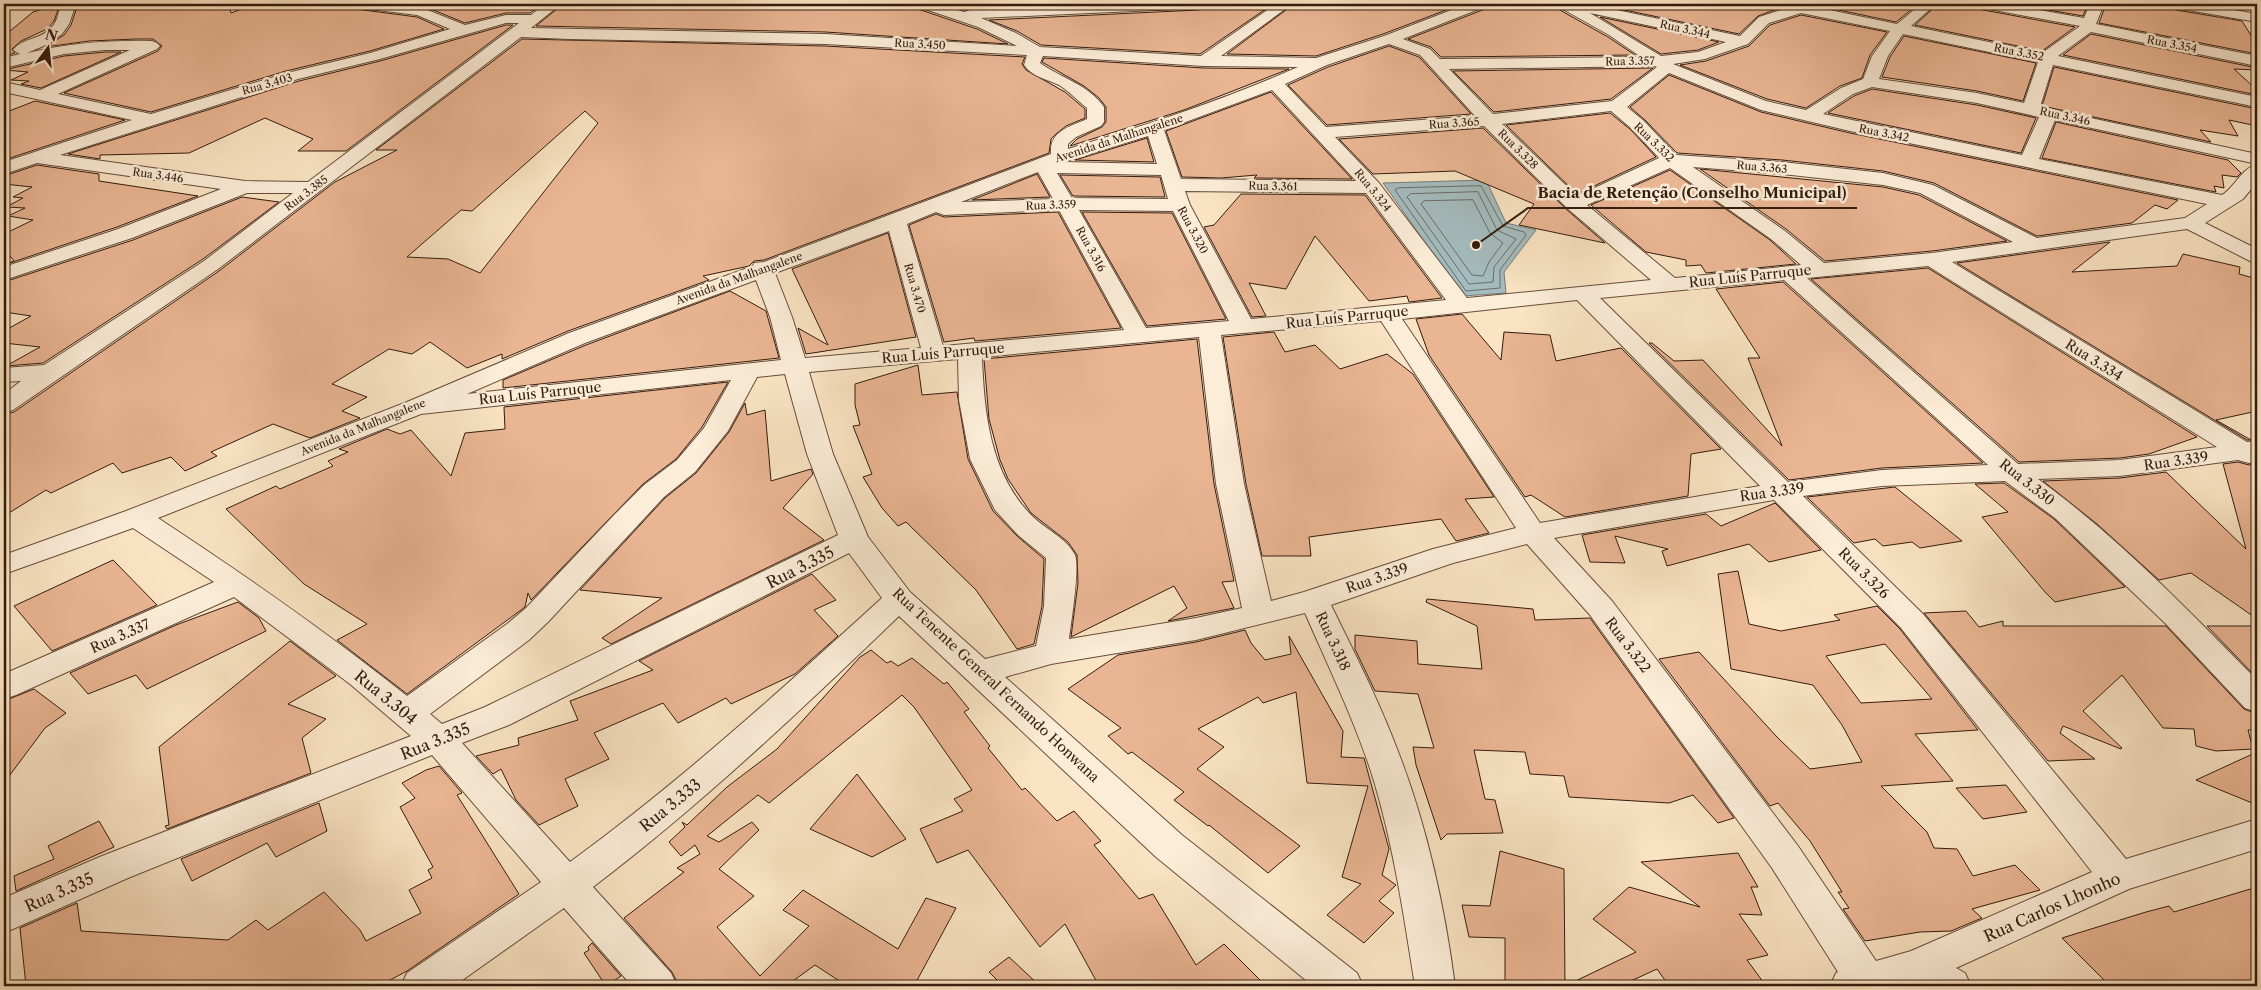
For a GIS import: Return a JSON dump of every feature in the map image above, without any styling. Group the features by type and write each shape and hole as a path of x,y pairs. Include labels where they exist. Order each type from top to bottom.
{"street":[{"path":"4,58 36,43 60,27 64,10 69,4"},
{"path":"362,4 420,11 463,30"},
{"path":"495,4 512,25"},
{"name":"Rua 3.385","path":"4,405 50,372 211,265 313,188 512,25 535,19 554,4"},
{"path":"924,4 960,14 1011,34 1038,52 1033,58 1032,65 1046,74 1065,82 1096,108 1096,122 1070,133 1059,143 1049,163"},
{"path":"960,14 1198,4"},
{"path":"1204,61 1285,4"},
{"name":"Avenida da Malhangalene","path":"4,565 136,517 416,406 577,338 1049,163 1154,128 1275,83 1321,62 1479,4"},
{"name":"Rua 3.342","path":"1564,4 1614,32 1662,64 1761,105 2029,161 2240,199"},
{"name":"Rua 3.344","path":"1569,4 1743,41"},
{"name":"Rua 3.352","path":"1780,4 1806,6 2257,102"},
{"path":"1809,116 1847,91 1870,82 1883,49 1898,27 1929,4"},
{"name":"Rua 3.354","path":"1983,4 2257,61"},
{"path":"2031,109 2048,58 2088,25 2097,4"},
{"path":"2176,4 2257,18"},
{"name":"Rua 3.357","path":"1436,64 1662,64 1700,56 1743,41 1764,20 1806,6"},
{"name":"Rua 3.403","path":"4,168 275,82 375,56 463,30 512,25"},
{"name":"Rua 3.450","path":"512,25 589,35 834,39 1204,61 1321,62"},
{"name":"Rua 3.328","path":"1388,39 1410,45 1425,52 1489,120 1574,204 1669,284"},
{"path":"4,63 64,49 106,45 152,46 42,95"},
{"path":"1615,106 1623,103 1662,64"},
{"name":"Rua 3.346","path":"1870,82 1928,89 2031,109 2257,159"},
{"name":"Rua 3.324","path":"1275,83 1372,187 1461,305"},
{"path":"4,87 151,120"},
{"name":"Rua 3.365","path":"1323,133 1489,120 1615,106"},
{"name":"Rua 3.332","path":"1615,106 1638,125 1670,160 1778,235 1818,269"},
{"path":"2029,161 2049,113"},
{"name":"Rua 3.320","path":"1154,128 1180,206 1244,326"},
{"name":"Rua 3.446","path":"4,151 34,158 245,187 313,188"},
{"name":"Rua 3.363","path":"1574,204 1670,160 1782,168 1904,182 1926,189 2035,245"},
{"name":"Rua 3.361","path":"1049,163 1170,177 1372,187"},
{"name":"Rua 3.316","path":"1049,163 1067,204 1138,335"},
{"name":"Rua Luís Parruque","path":"416,406 795,366 1387,314 1818,269 1932,260 2190,223 2240,199 2257,170"},
{"path":"4,274 167,219 245,187"},
{"name":"Rua 3.359","path":"922,210 1067,204 1180,206"},
{"name":"Rua 3.470","path":"896,221 934,354"},
{"path":"2190,223 2257,257"},
{"name":"Rua 3.334","path":"1932,260 2252,453"},
{"name":"Rua Tenente General Fernando Honwana","path":"762,268 781,317 820,454 854,539 899,599 1169,846 1343,986"},
{"name":"Rua 3.330","path":"1789,273 2013,474 2065,512 2176,616 2257,700"},
{"name":"Rua 3.326","path":"1582,293 1912,621 2118,877"},
{"name":"Rua 3.322","path":"1387,314 1533,533 1613,624 1785,857 1857,983"},
{"path":"1209,329 1230,484 1259,615"},
{"path":"970,351 971,400 983,459 1005,504 1028,529 1055,550 1061,558 1058,606 1052,653"},
{"path":"407,714 518,632 654,491 686,466 715,431 748,371"},
{"path":"4,375 50,372"},
{"name":"Rua 3.339","path":"1314,600 1376,577 1443,556 1533,533 1779,490 1882,478 2013,474 2120,468 2252,453"},
{"name":"Rua 3.304","path":"136,517 237,584 361,676 439,740 657,986"},
{"name":"Rua 3.335","path":"4,916 115,867 497,716 854,539"},
{"name":"Rua 3.337","path":"4,687 237,584"},
{"name":"Rua 3.333","path":"420,986 568,884 672,804 780,710 899,599"},
{"name":"Rua 3.318","path":"981,672 1052,653 1196,630 1314,600 1371,725 1399,806 1416,874 1435,986"},
{"name":"Rua Carlos Lhonho","path":"1857,983 1917,967 2118,877 2257,834"},
{"path":"1917,967 1951,986"}],"water":[{"path":"1486,180 1506,223 1536,230 1504,272 1506,293 1463,296 1383,183"}],"building":[{"path":"60,4 54,21 47,29 21,41 12,49 15,53 4,56 4,36 33,12"},
{"path":"78,4 229,4 231,13 255,4 352,4 356,9 417,17 444,29 370,51 286,71 151,112 64,93 158,51 162,46 153,39 136,39 89,41 45,47 64,35 71,25"},
{"path":"409,4 542,4 530,13 506,13 465,23 421,5"},
{"path":"563,4 915,4 918,9 977,29 1008,44 825,32 536,26"},
{"path":"944,4 1070,4 964,10"},
{"path":"1207,4 1273,4 1200,54 1041,45 1017,31 989,20 1198,10 1205,8"},
{"path":"1294,4 1462,4 1383,34 1316,56 1227,54"},
{"path":"1488,4 1555,4 1558,9 1608,37 1635,55 1441,57 1431,47 1408,39 1485,9"},
{"path":"1596,4 1771,4 1777,9 1758,16 1739,34"},
{"path":"1810,4 1918,4 1896,22"},
{"path":"1938,4 1974,4 1978,9 2075,27 2042,51 1915,25"},
{"path":"2014,4 2088,4 2083,16"},
{"path":"2106,4 2167,4 2176,10 2242,21 2257,45 2257,54 2099,23"},
{"path":"1801,15 1887,32 1870,55 1862,78 1840,86 1806,108 1767,99 1680,65 1706,61 1749,46 1770,25"},
{"path":"1600,17 1719,42 1698,50 1661,54"},
{"path":"506,25 513,25 346,151 298,151 313,139 265,118 189,153 100,155 100,159 68,154 299,81 380,61"},
{"path":"2091,34 2257,68 2257,70 2234,69 2257,90 2257,95 2063,55"},
{"path":"1904,36 2036,63 2023,101 1977,91 1882,77 1890,57"},
{"path":"522,39 825,46 1025,57 1022,64 1026,70 1065,92 1085,109 1085,118 1066,126 1051,139 1049,153 764,260 754,261 749,266 703,276 709,280 568,331 502,359 502,354 467,368 430,342 412,354 389,349 332,384 367,397 342,411 360,418 310,438 273,424 211,452 217,456 185,471 171,457 122,473 113,463 51,493 46,490 4,516 4,415 14,412 219,271 335,182 397,150 376,150","holes":["585,111 598,123 480,273 448,259 407,257 461,210 472,211"]},
{"path":"1389,46 1419,57 1471,114 1327,125 1288,85 1328,67"},
{"path":"121,52 41,88 21,84 29,81 11,80 28,72 4,70 64,56"},
{"path":"1044,58 1204,68 1289,69 1184,110 1070,146 1077,139 1102,127 1106,122 1106,107 1099,98 1084,86 1042,62"},
{"path":"2054,67 2257,109 2257,126 2229,120 2238,136 2200,130 2211,142 2042,106"},
{"path":"1653,68 1611,99 1494,112 1453,71"},
{"path":"1669,75 1761,112 1850,133 2178,200 2167,209 2155,205 2132,223 2037,236 1934,183 1883,171 1782,160 1677,153 1630,107"},
{"path":"1872,89 1977,105 2036,118 2021,153 1828,113 1854,96"},
{"path":"1271,92 1352,179 1254,178 1257,175 1221,178 1182,177 1166,131"},
{"path":"35,101 125,120 4,160 4,113"},
{"path":"1610,113 1631,130 1656,157 1577,194 1506,125"},
{"path":"2056,122 2228,160 2241,173 2237,177 2222,175 2224,188 2214,186 2216,192 2042,158"},
{"path":"1483,128 1566,209 1605,243 1519,225 1534,204 1455,171 1373,174 1339,139"},
{"path":"1147,138 1154,162 1075,160"},
{"path":"37,165 99,174 99,181 198,196 117,227 4,265 14,261 4,248 4,234 33,220 8,216 25,208 6,207 23,198 13,197 32,187 4,184 4,176"},
{"path":"1700,169 1883,187 1919,195 2007,241 1932,251 1825,261 1786,229"},
{"path":"1670,170 1770,240 1796,264 1706,273 1701,265 1686,266 1686,260 1646,252 1591,205"},
{"path":"1037,174 1050,197 972,200"},
{"path":"1060,175 1160,177 1165,197 1073,196"},
{"path":"1241,194 1365,195 1442,298 1409,302 1407,296 1369,301 1315,236 1286,289 1249,283 1266,316 1252,317 1204,227 1214,225"},
{"path":"242,197 279,202 203,259 43,363 6,366 40,347 4,343 4,331 31,316 4,312 4,282 133,240"},
{"path":"1058,212 1121,328 975,341 974,338 944,342 909,225 936,214 944,217"},
{"path":"1082,212 1172,213 1226,319 1147,326"},
{"path":"888,233 916,337 806,354 798,328 828,345 792,269"},
{"path":"2110,242 2072,272 2177,266 2183,254 2240,267 2239,274 2257,279 2257,411 2216,420 2251,440 2247,440 1957,263"},
{"path":"1928,268 2197,437 2149,454 2120,458 2019,462 1811,279"},
{"path":"1783,282 1983,463 1882,468 1789,480 1649,343 1652,343 1674,361 1703,360 1782,446 1748,358 1760,358 1716,289"},
{"path":"730,291 766,311 779,358 503,388 503,380 586,345"},
{"path":"1462,314 1501,360 1504,332 1550,335 1556,361 1621,348 1721,449 1691,454 1688,496 1565,517 1531,495 1525,497 1429,355 1416,319"},
{"path":"1274,332 1285,352 1315,345 1340,369 1387,354 1413,374 1494,497 1465,499 1489,533 1456,541 1441,519 1309,537 1311,556 1262,556 1246,484 1223,337"},
{"path":"1197,339 1214,484 1234,581 1222,582 1234,608 1168,621 1187,608 1174,586 1071,637 1078,583 1077,555 1068,542 1031,513 1008,479 1000,460 989,419 984,359"},
{"path":"918,365 922,395 957,392 968,459 993,511 1017,536 1044,559 1042,606 1034,644 1017,649 976,590 906,522 898,526 882,508 863,477 872,474 853,426 860,425 855,405 855,384"},
{"path":"728,382 702,427 676,459 643,484 531,600 528,593 525,607 407,694 337,640 367,624 304,584 226,509 276,486 280,489 333,466 328,461 348,452 339,449 387,429 400,434 411,430 451,476 465,433 505,429 504,407"},
{"path":"745,403 747,415 765,410 771,481 811,469 813,474 783,508 824,540 611,644 602,638 662,598 580,590 665,498 696,473 729,432"},
{"path":"2238,462 2249,465 2257,463 2257,619 2191,573 2159,580 2097,524 2043,481 2120,478 2166,472 2246,549 2223,464"},
{"path":"2004,483 2054,519 2125,587 2055,602 1982,517 2008,512 1975,484"},
{"path":"1895,487 1962,541 1920,548 1912,542 1883,546 1875,539 1854,543 1807,497"},
{"path":"1775,503 1821,550 1769,562 1749,544 1667,566 1662,551 1668,549 1615,536 1625,563 1590,562 1582,535 1706,514 1721,526"},
{"path":"113,560 157,605 52,651 14,606"},
{"path":"1738,571 1749,624 1781,631 1840,620 1834,615 1877,606 1900,629 1978,730 1915,734 1953,781 1881,786 1927,832 1934,848 1957,849 1973,876 2015,865 2040,890 1972,909 1982,918 1951,931 1920,932 1865,941 1843,909 1849,908 1838,892 1842,892 1810,841 1778,803 1770,806 1659,659 1699,652 1777,737 1810,769 1862,762 1842,725 1813,685 1731,669 1718,574","holes":["1885,644 1932,699 1861,703 1826,656"]},
{"path":"812,574 836,600 814,610 838,636 795,674 731,704 726,698 678,723 663,703 594,733 609,759 565,779 578,806 539,825 516,800 501,769 493,774 476,756 519,745 518,738 578,720 570,701 653,670 639,661"},
{"path":"1427,599 1533,609 1535,620 1590,618 1734,818 1718,823 1693,795 1669,803 1569,797 1564,776 1530,774 1525,752 1474,750 1485,799 1495,800 1503,833 1447,834 1441,840 1416,765 1413,747 1434,748 1418,694 1375,691 1355,649 1355,635 1417,641 1418,664 1482,669 1477,626 1426,602"},
{"path":"238,602 259,618 266,631 147,689 136,675 88,694 70,673 176,625"},
{"path":"1966,611 1979,627 2003,621 2003,626 2166,626 2244,709 2257,714 2257,730 2248,730 2253,749 2216,751 2196,746 2194,729 2163,728 2122,675 2083,711 2122,748 2063,726 2060,733 2095,759 2048,761 1924,613"},
{"path":"2207,626 2257,626 2257,678"},
{"path":"1245,630 1251,643 1265,660 1291,654 1289,636 1343,731 1341,757 1364,758 1389,849 1382,875 1396,885 1379,901 1394,913 1364,943 1327,915 1361,884 1342,877 1368,786 1307,783 1296,692 1263,703 1258,697 1198,729 1224,747 1197,769 1300,846 1268,873 1209,825 1174,800 1184,792 1132,752 1128,754 1108,736 1121,728 1068,689 1118,655 1196,642"},
{"path":"290,641 336,676 288,704 326,719 302,738 311,773 167,829 165,826 169,825 159,747"},
{"path":"871,650 887,663 891,661 898,666 912,658 944,684 947,682 969,709 964,712 990,746 988,748 1022,790 1025,788 1057,821 1074,811 1101,841 1094,845 1139,899 1153,894 1196,965 1224,944 1266,986 1099,986 1065,924 1040,947 968,850 937,863 920,829 963,811 954,799 972,790 914,707 902,695 769,803 758,795 707,836 719,842 752,822 759,830 719,869 754,896 717,927 760,976 809,926 783,910 803,890 898,949 926,898 956,908 914,986 847,986 815,965 786,986 679,986 672,972 624,918 684,872 677,868 700,854 695,845 681,856 669,842 685,827 682,822 687,825 727,787 777,749 860,657"},
{"path":"34,689 66,713 45,728 4,783 4,701"},
{"path":"2257,752 2257,805 2196,780"},
{"path":"439,766 462,793 457,795 519,894 407,971 379,986 26,986 20,928 77,903 81,931 228,940 256,920 268,930 324,892 360,930 366,941 421,913 409,890 432,878 428,870 433,867 400,807 415,798 402,783 426,770"},
{"path":"857,774 906,839 872,857 810,829"},
{"path":"2006,785 2027,812 1983,819 1956,788"},
{"path":"319,803 327,831 276,857 267,843 192,881 181,859"},
{"path":"99,821 114,847 16,891 14,876 54,859 48,846"},
{"path":"1500,851 1564,869 1565,986 1505,986 1505,938 1469,937 1462,905 1490,906"},
{"path":"1738,853 1758,887 1751,887 1762,915 1739,914 1768,955 1747,960 1766,986 1669,986 1657,969 1620,986 1565,986 1636,952 1593,919 1629,887 1700,907 1641,862"},
{"path":"2257,887 2257,986 2110,986 2062,938 2146,912 2169,906 2174,912"},
{"path":"592,943 621,976 606,986 584,953 589,950 588,947"},
{"path":"1009,957 1040,986 1003,986 989,972"}],"place":[{"name":"Bacia de Retenção (Conselho Municipal)","path":"1476,245"}]}
